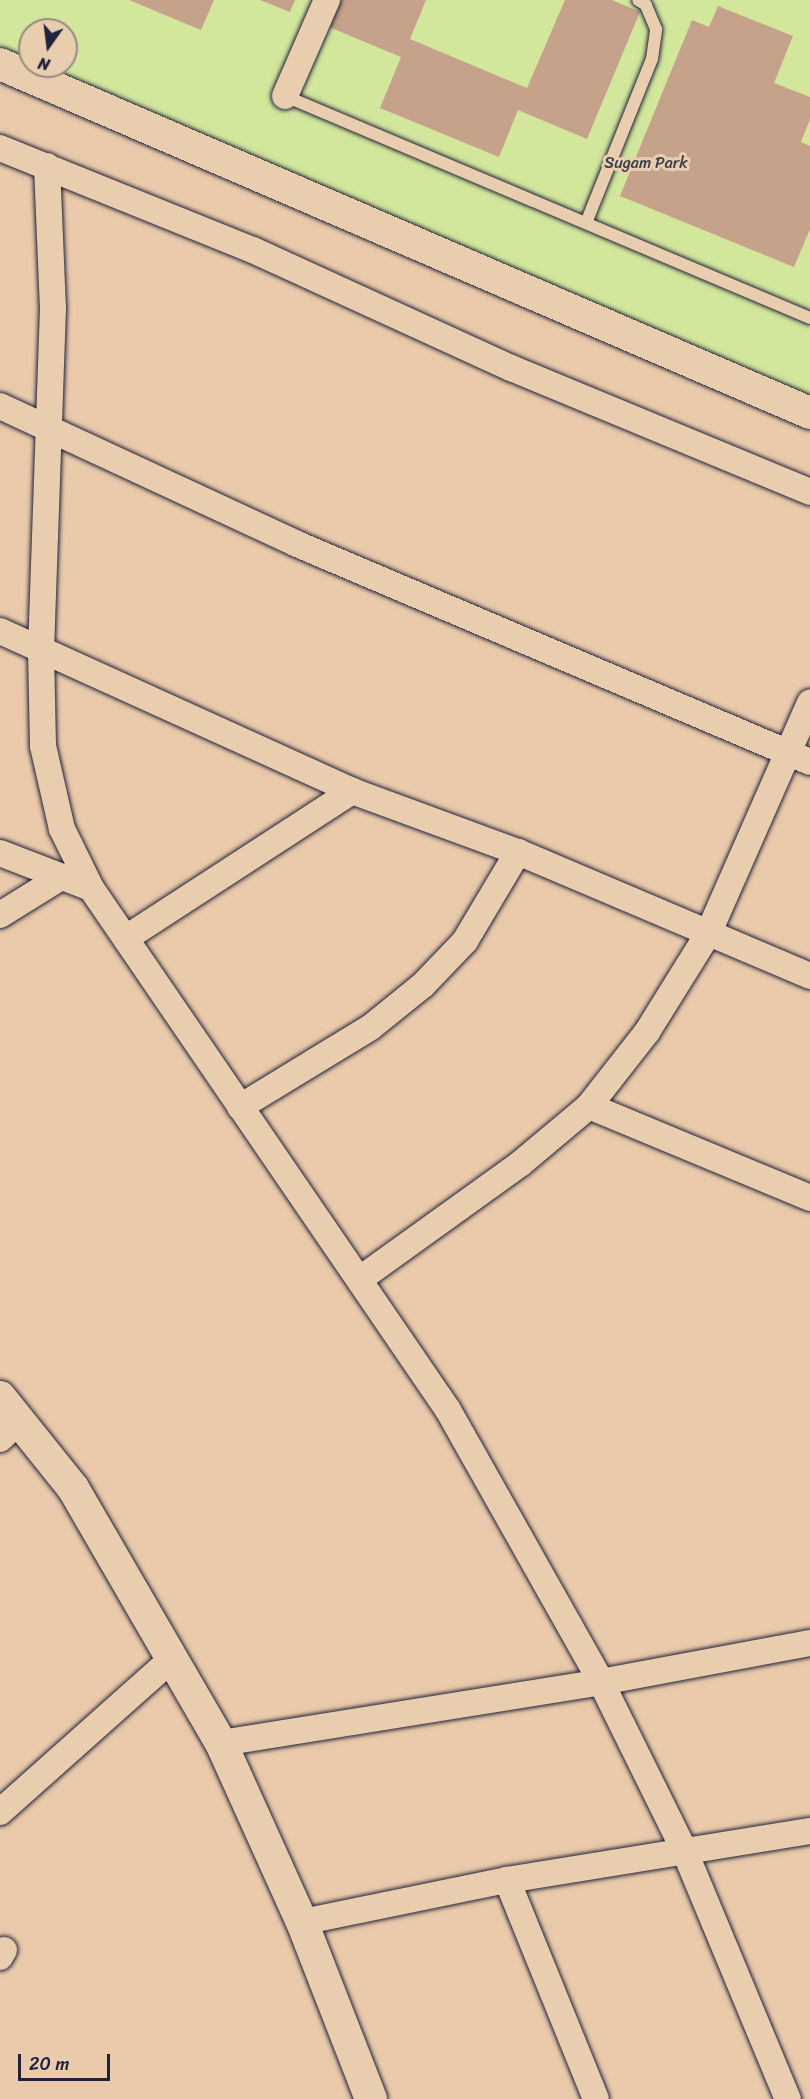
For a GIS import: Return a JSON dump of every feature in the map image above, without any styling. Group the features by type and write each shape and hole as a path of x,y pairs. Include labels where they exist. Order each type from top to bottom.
{"street":[{"path":"285,96 327,0"},
{"path":"0,64 810,413"},
{"path":"0,148 253,250 511,368 810,492"},
{"path":"47,166 52,237 50,428 41,650 43,746 62,829 91,888 448,1410 601,1682 685,1852 788,2099"},
{"path":"0,406 297,544 512,638 800,757"},
{"path":"0,631 352,791 518,852 810,976"},
{"path":"360,1279 520,1164 589,1106 647,1032 708,934 800,757 810,703"},
{"path":"126,938 352,791"},
{"path":"240,1107 370,1027 423,985 465,941 518,852"},
{"path":"0,853 91,888"},
{"path":"0,915 60,877"},
{"path":"589,1106 810,1198"},
{"path":"6,1419 73,1488 221,1743 302,1922 371,2099"},
{"path":"221,1743 601,1682 810,1643"},
{"path":"0,1812 172,1659"},
{"path":"302,1922 507,1880 810,1831"},
{"path":"507,1880 596,2099"}],"lane":[{"path":"586,223 652,59 656,29 646,5 638,0"},
{"path":"285,96 810,316"}],"green space":[{"name":"Sugam Park","path":"0,0 810,0 810,413 32,78 78,78 78,18 18,18 18,72 0,64"}],"building":[{"path":"129,0 214,0 201,30"},
{"path":"260,0 295,0 290,12"},
{"path":"341,0 426,0 410,39 527,88 565,0 612,0 640,12 587,139 518,110 499,157 380,108 401,57 329,27"},
{"path":"718,6 793,36 774,83 810,97 810,119 801,142 810,146 810,229 794,267 620,196 692,20 709,27"}]}
